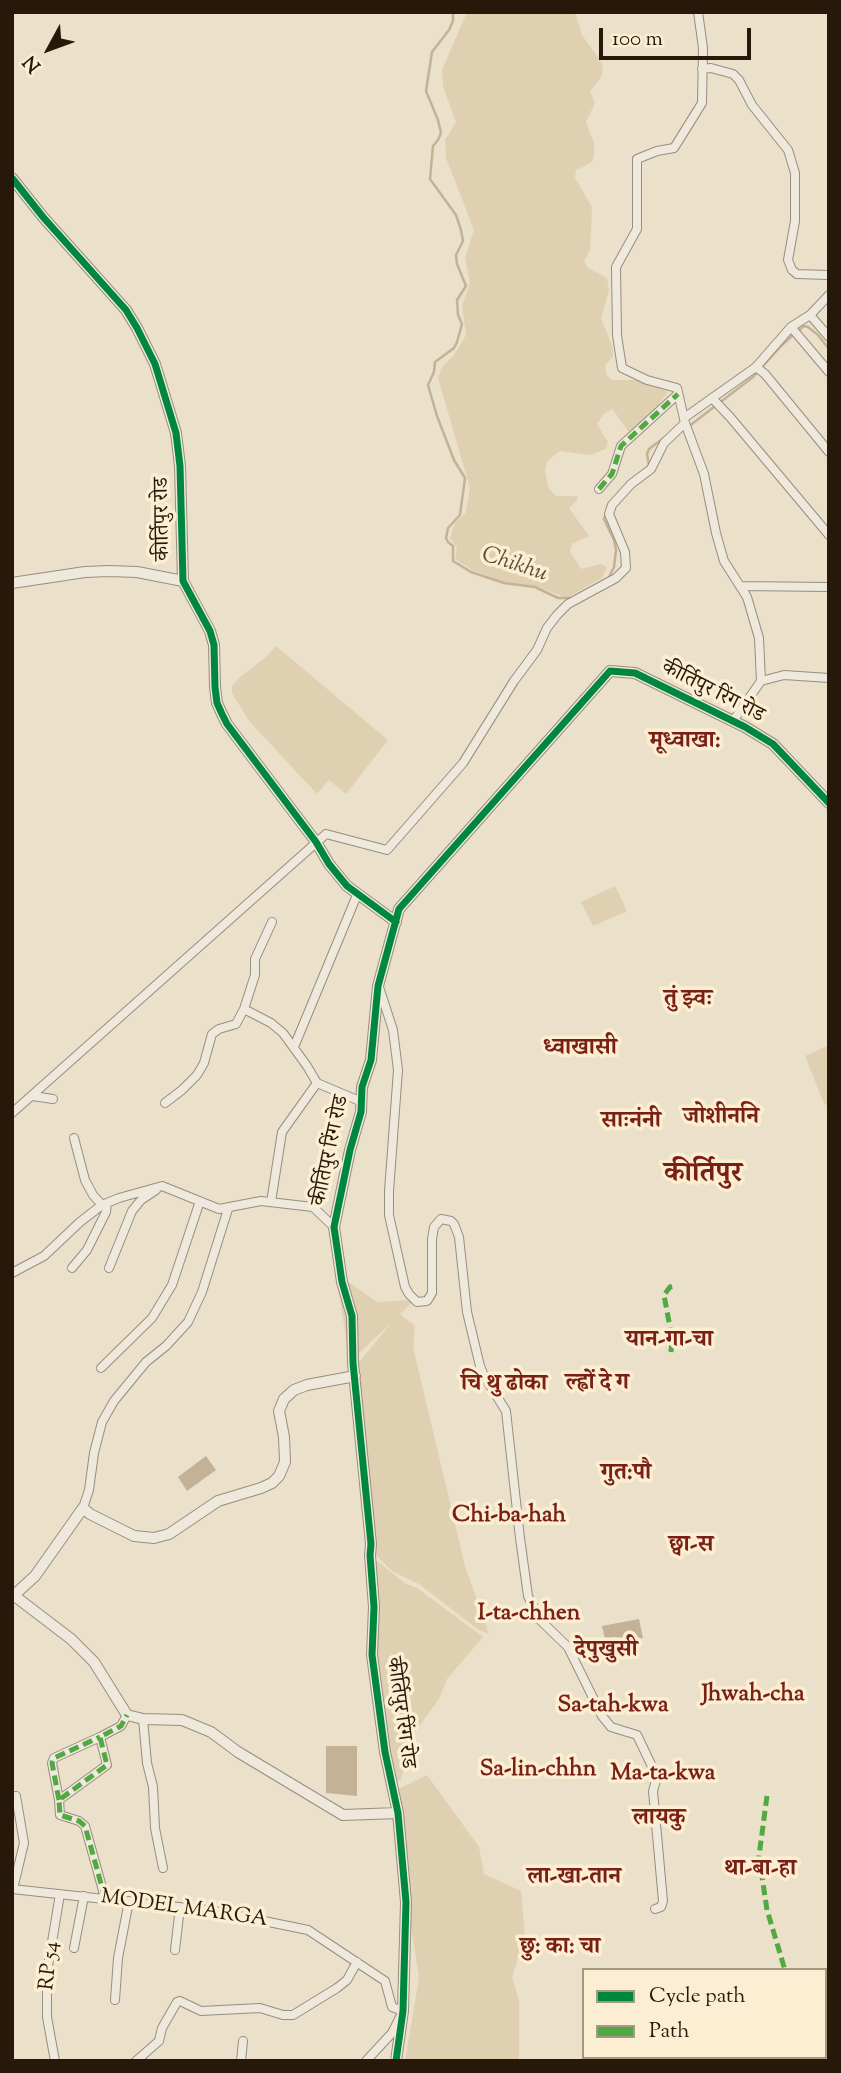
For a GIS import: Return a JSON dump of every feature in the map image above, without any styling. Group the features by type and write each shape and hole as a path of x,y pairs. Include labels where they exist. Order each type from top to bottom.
{"street":[{"path":"698,12 703,48 702,103 674,148 637,159 637,229 615,267 617,335 622,368 647,380 677,388 684,420 704,474 724,561 747,597 759,638 761,681 733,722"},
{"path":"702,69 711,68 733,74 752,105 788,150 795,173 795,221 788,260 797,274 829,275"},
{"name":"कीर्तिपुर रोड","path":"12,178 126,310 156,364 176,433 180,466 183,581 210,631 214,645 215,687 227,724 347,886 396,922"},
{"path":"12,1113 326,834 387,850 463,763 557,615 568,604 616,578 626,568 625,552 609,514 612,505 631,484 651,469 664,443 684,420 756,367 791,327 810,315 829,295"},
{"path":"810,315 829,337"},
{"path":"791,327 829,372"},
{"path":"756,367 765,374 829,452"},
{"path":"599,489 612,474 621,446 678,394"},
{"path":"712,398 829,535"},
{"path":"12,583 109,571 137,572 183,581"},
{"path":"740,586 829,587"},
{"name":"कीर्तिपुर रिंग रोड","path":"396,2061 403,2011 406,1902 398,1813 385,1752 372,1654 374,1607 371,1544 352,1316 342,1282 334,1227 361,1112 362,1087 370,1060 378,986 399,909 610,671 635,673 772,744 829,803"},
{"path":"761,681 784,676 829,678"},
{"path":"295,1047 357,895"},
{"path":"165,1103 197,1075 204,1063 212,1034 236,1024 244,1010 255,975 255,959 272,922"},
{"path":"378,986 393,1030 398,1070 389,1215 405,1287 417,1302 427,1301 432,1293 434,1227 441,1219 451,1221 459,1237 467,1312 480,1366 506,1411 528,1595 539,1619 568,1647 602,1716 611,1727 637,1735 657,1777 653,1790 663,1901 661,1907 655,1909"},
{"path":"244,1010 283,1032 317,1083 362,1102"},
{"path":"271,1202 282,1132 317,1083"},
{"path":"32,1096 53,1099"},
{"path":"72,1268 87,1250 106,1212 105,1204 93,1195 85,1181 74,1138"},
{"path":"12,1273 44,1256 105,1204 162,1186 219,1209 261,1201 313,1207 334,1227"},
{"path":"109,1268 132,1211 141,1200 162,1186"},
{"path":"101,1368 152,1318 172,1285 200,1201"},
{"path":"228,1209 202,1292 188,1322 166,1346 146,1362 114,1401 102,1422 83,1508 35,1576 13,1595 71,1639 94,1662 127,1715 143,1719 182,1720 211,1732 238,1752 343,1815 398,1813"},
{"path":"83,1508 134,1536 154,1538 169,1534 218,1501 261,1488 279,1476 285,1462 279,1410 284,1399 307,1385 355,1376"},
{"path":"105,1898 85,1826 79,1821 60,1815 52,1763 54,1758 121,1727 127,1715"},
{"path":"143,1719 147,1763 153,1787 155,1828 163,1868"},
{"path":"59,1800 107,1765 100,1737"},
{"path":"13,1889 24,1843 16,1796"},
{"name":"MODEL MARGA","path":"13,1889 215,1910 308,1930 385,1980 392,2007 403,2011"},
{"name":"RP 54","path":"55,2061 47,2017 47,1972 60,1894"},
{"path":"74,1948 84,1896"},
{"path":"116,2000 118,1958 129,1901"},
{"path":"175,1950 180,1907"},
{"path":"136,2061 159,2041 162,2028 177,2002 201,2011 260,2008 293,2015 337,1988 347,1979 357,1962"},
{"path":"366,2061 392,2033 403,2011"},
{"name":"RP 54","path":"49,2061 51,2038"},
{"path":"241,2061 243,2041"}],"shaded area":[{"path":"467,12 575,12 582,35 602,63 600,79 590,91 595,103 586,122 594,143 594,156 591,163 576,170 575,178 592,207 590,250 584,261 588,268 607,278 609,291 601,318 613,348 613,357 605,365 606,374 611,380 641,380 668,392 653,412 632,432 628,431 611,409 604,414 597,424 608,442 606,449 590,455 560,451 547,461 545,470 548,487 556,496 577,496 578,499 569,508 589,536 572,544 570,552 581,569 601,564 607,567 602,578 567,598 539,587 504,582 472,570 455,559 457,548 450,538 455,523 466,512 470,488 438,378 442,367 454,355 466,335 462,306 470,283 465,258 474,230 446,158 445,140 456,122 443,87 442,70"},
{"path":"276,646 388,740 346,794 329,780 317,794 249,721 232,693 232,686 239,678"},
{"path":"615,886 627,911 593,926 581,902"},
{"path":"829,1045 829,1109 823,1101 805,1056"},
{"path":"336,1273 377,1302 414,1300 400,1314 415,1326 413,1347 465,1566 489,1634 479,1630 419,1584 392,1571 374,1553 366,1550 349,1363 361,1360 392,1322 356,1356 349,1357"},
{"path":"206,1456 216,1470 187,1491 178,1477"},
{"path":"373,1558 483,1637 447,1679 439,1699 411,1737 401,1780 390,1782 374,1715 371,1666"},
{"path":"639,1619 643,1638 606,1644 602,1626"},
{"path":"326,1746 357,1746 357,1796 326,1793"},
{"path":"427,1775 479,1847 484,1874 521,1891 525,1938 512,1977 519,2000 519,2061 405,2061 419,1978 390,1793"}],"waterway":[{"name":"Chikhu","path":"453,12 449,30 432,52 426,91 441,133 433,146 430,179 456,215 463,241 456,255 457,264 466,286 457,300 462,324 457,342 454,348 435,362 428,385 454,460 465,478 460,515 448,528 446,538 453,546 453,561 471,572 504,583 535,587 558,598 572,598"},
{"name":"Chikhu","path":"798,331 804,326 808,327 829,349"},
{"name":"Chikhu","path":"688,427 753,377 793,335"},
{"name":"Chikhu","path":"649,465 649,449 669,434"},
{"name":"Chikhu","path":"608,506 604,519 616,550 614,567 608,579"}],"marked path":[{"path":"599,489 612,474 621,446 678,394"},
{"path":"671,1352 672,1338 664,1295 674,1286"},
{"path":"105,1898 85,1826 79,1821 60,1815 59,1800 107,1765 100,1737 121,1726 127,1715"},
{"path":"59,1800 52,1763 54,1758 100,1737"},
{"path":"767,1796 759,1856 767,1910 784,1968"}],"cycle path":[{"path":"12,178 126,310 155,364 176,433 180,466 183,581 210,631 214,645 217,703 227,724 347,886 396,922"},
{"path":"396,2061 403,2011 406,1902 398,1813 385,1752 372,1655 374,1607 371,1544 353,1363 352,1316 342,1282 334,1227 361,1112 362,1087 371,1060 378,986 399,909 610,671 635,673 745,727 773,744 829,803"}],"district":[{"name":"मूध्वाखा:","path":"685,743"},
{"name":"तुं झ्वः","path":"688,1001"},
{"name":"ध्वाखासी","path":"580,1050"},
{"name":"जोशीननि","path":"721,1119"},
{"name":"साःनंनी","path":"631,1123"},
{"name":"कीर्तिपुर","path":"703,1176"},
{"name":"यान-गा-चा","path":"669,1342"},
{"name":"ल्ह्वों दे ग","path":"597,1385"},
{"name":"चि थु ढोका","path":"504,1386"},
{"name":"गुत:पौ","path":"626,1475"},
{"name":"Chi-ba-hah","path":"509,1517"},
{"name":"छ्वा-स","path":"691,1547"},
{"name":"I-ta-chhen","path":"529,1615"},
{"name":"देपुखुसी","path":"606,1652"},
{"name":"Jhwah-cha","path":"753,1696"},
{"name":"Sa-tah-kwa","path":"613,1707"},
{"name":"Sa-lin-chhn","path":"538,1771"},
{"name":"Ma-ta-kwa","path":"663,1775"},
{"name":"लायकु","path":"659,1820"},
{"name":"था-बा-हा","path":"760,1871"},
{"name":"ला-खा-तान","path":"574,1879"},
{"name":"छु: का: चा","path":"560,1949"}]}
